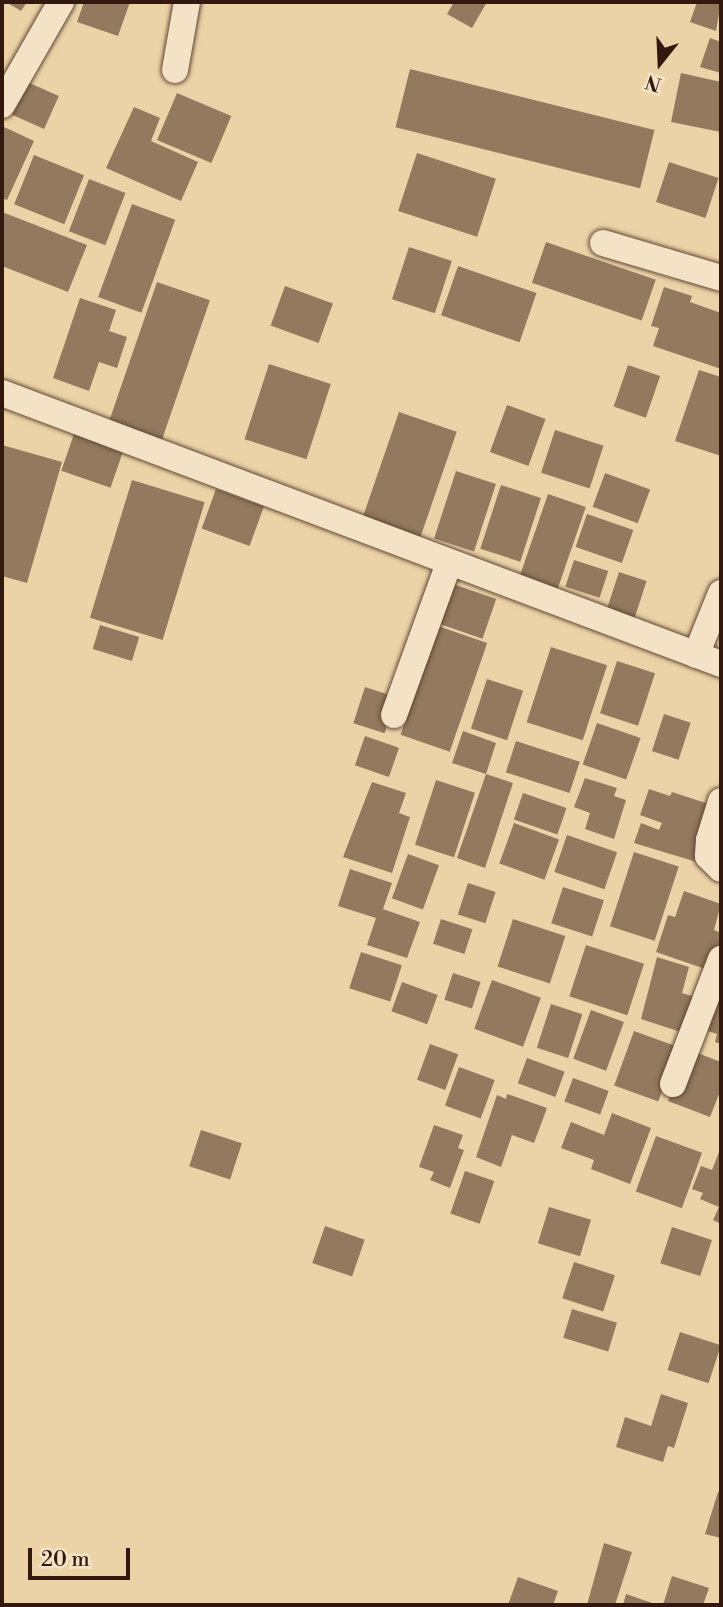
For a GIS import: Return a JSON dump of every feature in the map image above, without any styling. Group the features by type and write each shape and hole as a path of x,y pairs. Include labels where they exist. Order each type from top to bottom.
{"street":[{"path":"2,105 61,2"},
{"path":"174,70 187,2"},
{"path":"603,243 721,278"},
{"path":"2,393 721,664"},
{"path":"394,715 449,563"},
{"path":"696,655 721,593"},
{"path":"721,802 709,840 708,856 721,869"},
{"path":"673,1084 721,959"}],"building":[{"path":"6,2 27,2 21,11"},
{"path":"84,2 130,2 118,36 77,22"},
{"path":"454,2 487,2 472,28 447,14"},
{"path":"697,2 721,2 716,31 690,22"},
{"path":"710,38 721,42 721,73 700,67"},
{"path":"410,69 655,130 640,188 395,127"},
{"path":"681,73 721,82 721,132 671,122"},
{"path":"25,81 59,96 44,129 10,114"},
{"path":"177,93 231,116 211,163 157,140"},
{"path":"134,107 160,118 151,141 198,162 181,201 106,168"},
{"path":"2,126 34,141 7,200 2,198"},
{"path":"417,153 496,179 477,237 398,211"},
{"path":"34,155 84,175 64,224 14,204"},
{"path":"669,162 718,178 705,218 656,202"},
{"path":"89,179 125,193 105,245 69,231"},
{"path":"132,204 175,220 141,313 98,297"},
{"path":"2,212 87,245 68,292 2,266"},
{"path":"546,242 656,280 642,320 532,283"},
{"path":"409,247 452,261 435,313 392,299"},
{"path":"458,266 536,293 520,342 441,315"},
{"path":"157,282 210,300 162,440 109,422"},
{"path":"285,286 333,303 319,343 271,325"},
{"path":"664,287 692,296 690,302 721,313 721,369 653,346 659,328 651,326"},
{"path":"80,298 116,310 109,331 127,337 117,368 99,362 89,391 53,378"},
{"path":"269,364 331,384 306,459 245,439"},
{"path":"628,365 660,376 646,418 614,407"},
{"path":"699,370 721,377 721,456 675,441"},
{"path":"507,405 546,419 528,466 490,452"},
{"path":"399,412 457,432 420,539 362,519"},
{"path":"555,430 604,446 590,489 541,473"},
{"path":"75,431 124,448 110,488 61,471"},
{"path":"2,445 62,462 27,583 2,576"},
{"path":"456,471 496,484 474,552 434,539"},
{"path":"605,473 650,489 638,523 593,507"},
{"path":"132,480 205,502 163,640 90,618"},
{"path":"501,485 541,498 520,562 480,549"},
{"path":"216,489 264,506 250,546 202,528"},
{"path":"548,494 586,507 556,593 518,580"},
{"path":"587,514 633,530 622,563 576,547"},
{"path":"574,560 608,571 600,598 565,587"},
{"path":"619,572 647,581 633,623 605,614"},
{"path":"447,582 496,599 482,639 433,622"},
{"path":"100,625 139,637 132,661 93,649"},
{"path":"438,626 487,643 450,752 401,735"},
{"path":"551,647 607,665 583,740 527,722"},
{"path":"617,661 655,673 638,726 600,713"},
{"path":"487,679 523,691 507,740 471,728"},
{"path":"365,687 396,697 385,733 353,723"},
{"path":"664,714 691,723 679,760 652,751"},
{"path":"597,723 640,738 626,780 583,765"},
{"path":"463,731 496,743 486,774 452,763"},
{"path":"365,736 399,748 389,777 355,765"},
{"path":"516,741 580,762 570,793 506,772"},
{"path":"486,774 513,783 485,868 457,858"},
{"path":"585,778 617,788 614,796 626,800 614,839 585,829 590,813 574,807"},
{"path":"436,780 475,793 454,857 415,845"},
{"path":"372,782 406,793 399,813 410,817 392,873 343,857"},
{"path":"649,789 670,796 672,792 718,807 700,863 634,843 641,823 659,830 662,823 640,815"},
{"path":"523,793 566,808 557,834 514,819"},
{"path":"514,823 559,839 544,880 499,863"},
{"path":"567,835 617,852 604,889 554,872"},
{"path":"634,852 679,867 655,941 610,926"},
{"path":"408,854 439,865 423,909 392,898"},
{"path":"350,869 392,883 383,909 420,922 407,958 367,945 376,918 338,906"},
{"path":"468,883 496,892 485,923 458,914"},
{"path":"563,887 604,900 592,936 551,923"},
{"path":"684,891 721,904 714,930 721,933 721,941 711,971 656,952 668,915 675,917"},
{"path":"441,919 472,929 464,954 433,944"},
{"path":"513,919 565,936 550,984 498,967"},
{"path":"586,945 644,964 627,1015 569,996"},
{"path":"361,952 402,965 390,1001 349,988"},
{"path":"657,957 689,967 682,993 701,999 690,1035 641,1019"},
{"path":"453,973 481,982 472,1009 444,1000"},
{"path":"492,980 541,998 523,1047 474,1029"},
{"path":"402,982 438,995 427,1024 391,1011"},
{"path":"718,996 721,997 721,1044 715,1042 717,1034 708,1031"},
{"path":"551,1004 582,1014 568,1058 537,1048"},
{"path":"591,1010 624,1022 606,1071 573,1059"},
{"path":"634,1031 678,1047 658,1102 614,1086"},
{"path":"430,1044 458,1054 445,1090 417,1080"},
{"path":"687,1049 721,1062 721,1089 710,1117 668,1101"},
{"path":"527,1058 565,1072 555,1097 518,1083"},
{"path":"459,1067 495,1080 481,1119 445,1106"},
{"path":"573,1078 609,1091 600,1114 564,1101"},
{"path":"507,1094 547,1108 534,1143 512,1135 501,1167 476,1157 497,1095 506,1099"},
{"path":"612,1113 651,1128 630,1184 591,1169 594,1160 561,1148 571,1122 604,1135"},
{"path":"434,1125 463,1135 458,1148 464,1150 450,1188 430,1180 434,1172 419,1167"},
{"path":"201,1130 242,1143 230,1179 189,1166"},
{"path":"656,1136 702,1153 682,1208 636,1191"},
{"path":"721,1147 721,1224 713,1220 719,1207 700,1199 703,1193 692,1189 701,1166 712,1170"},
{"path":"465,1171 494,1181 480,1224 450,1214"},
{"path":"549,1207 591,1220 580,1256 538,1243"},
{"path":"325,1226 365,1240 352,1277 312,1263"},
{"path":"672,1227 712,1240 700,1276 660,1263"},
{"path":"574,1262 615,1275 603,1311 562,1298"},
{"path":"572,1309 617,1323 608,1351 563,1338"},
{"path":"680,1332 721,1345 709,1383 668,1370"},
{"path":"661,1394 688,1403 674,1448 668,1446 663,1462 616,1447 625,1417 651,1426"},
{"path":"718,1492 721,1493 721,1538 705,1534"},
{"path":"604,1543 632,1552 615,1605 587,1605"},
{"path":"672,1576 709,1588 703,1605 663,1605"},
{"path":"518,1577 558,1591 553,1605 508,1605"},
{"path":"626,1594 658,1605 623,1605"}]}
